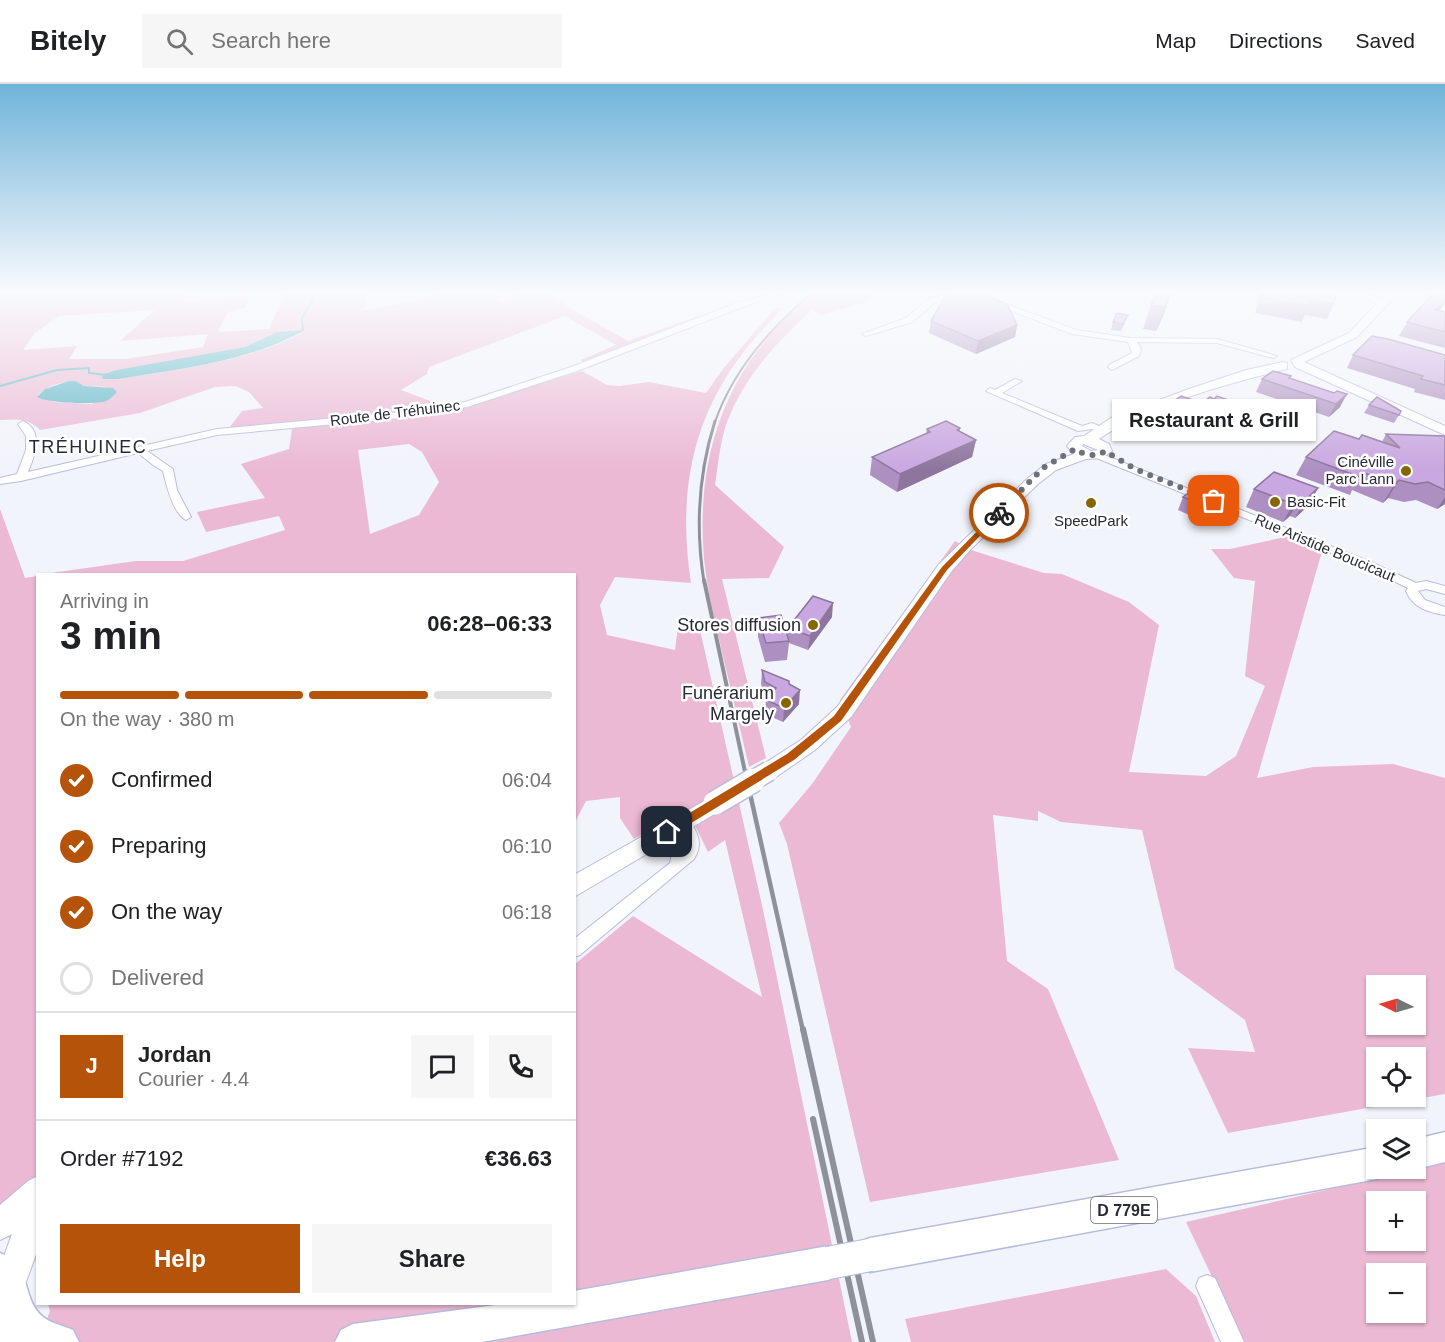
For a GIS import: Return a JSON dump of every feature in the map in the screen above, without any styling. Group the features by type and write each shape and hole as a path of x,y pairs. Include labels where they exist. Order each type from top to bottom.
{"main road":[{"path":"576,886 769,771 808,745 844,712 945,568 1033,481 1051,467 1094,446 1126,418 1310,353"},
{"path":"1286,361 1334,380 1445,431"},
{"path":"1426,1152 1445,1147"},
{"name":"D 779E","path":"353,1342 486,1324 1366,1165"},
{"path":"0,1225 36,1193"},
{"path":"36,1222 22,1247 11,1302 33,1332 61,1342"}],"street":[{"name":"Route de Tréhuinec","path":"0,481 142,451 217,432 412,414 467,404 616,353"},
{"path":"1112,367 1136,353"},
{"path":"1257,353 1286,361"},
{"name":"Rue Aristide Boucicaut","path":"1018,381 993,392 1081,429 1092,426 1094,446 1135,469 1368,565 1415,587"},
{"path":"21,478 33,438 30,430 22,424"},
{"path":"142,451 156,463 168,469 172,490 186,517"},
{"path":"1444,587 1426,585 1415,587 1412,591 1426,606 1445,611"},
{"path":"576,948 677,866 680,853 675,827"},
{"path":"1207,1286 1233,1342"}],"shaded area":[{"path":"0,353 73,353 69,359 126,359 166,353 215,353 103,379 118,379 212,363 252,353 467,353 429,367 427,374 401,390 444,406 471,405 582,371 607,385 619,386 649,382 706,393 737,353 744,353 713,400 700,433 691,468 687,504 687,543 691,583 615,577 600,605 607,635 675,650 677,618 698,621 762,905 852,1342 38,1342 50,1311 48,1305 576,1305 576,963 633,916 762,997 725,840 708,852 687,809 634,839 620,818 620,797 586,801 576,820 576,573 51,573 136,561 183,561 285,530 279,516 206,532 197,512 265,498 241,464 289,449 293,423 229,428 242,411 263,408 249,392 235,386 215,387 140,413 40,430 27,421 0,420","holes":["76,381 84,386 106,387 92,404 54,402 37,396 60,383","409,444 422,452 439,482 419,515 370,534 358,450"]},
{"path":"598,353 627,353 591,367 581,360"},
{"path":"756,353 770,353 751,377 733,408 722,439 715,485 784,547 769,578 722,579 766,758 749,767 717,629 704,558 705,481 712,445 723,411 739,379"},
{"path":"0,509 25,578 36,576 36,1263 33,1251 0,1233"},
{"path":"1290,536 1323,548 1257,778 1313,767 1393,764 1445,778 1445,1094 1426,1097 1426,1047 1366,1047 1366,1107 1373,1107 1228,1133 1188,1048 1255,1052 1245,1020 1175,969 1142,830 1061,822 1038,811 1038,821 993,815 1007,961 1048,989 1119,1160 870,1202 787,844 779,823 812,784 851,727 840,700 955,541 971,550 1044,573 1062,574 1129,602 1159,625 1129,772 1206,776 1236,756 1265,686 1245,676 1255,581 1234,578 1211,549 1230,549"},
{"path":"1445,1163 1445,1342 1243,1342 1186,1222 1375,1179 1426,1179 1426,1167"},
{"path":"1166,1269 1196,1296 1215,1342 911,1342 905,1319"}],"water":[{"path":"213,353 251,353 165,372 103,379 104,374"},
{"path":"76,381 84,386 113,388 117,392 106,401 92,403 60,402 37,397 45,389"}],"building":[{"path":"1355,353 1437,353 1445,355 1445,385 1421,379 1423,376 1353,355"},
{"path":"1273,371 1334,393 1337,391 1347,394 1336,404 1262,379"},
{"path":"1181,396 1202,403 1210,397 1214,399 1217,396 1267,413 1259,420 1229,410 1208,426 1162,409"},
{"path":"1377,397 1401,411 1399,415 1369,405"},
{"path":"946,421 976,440 900,474 872,457 930,432 927,429"},
{"path":"1334,431 1359,439 1362,435 1400,448 1386,434 1445,436 1445,490 1428,482 1415,484 1399,480 1394,485 1362,472 1360,477 1306,457"},
{"path":"1274,472 1318,488 1305,500 1300,498 1293,504 1254,489"},
{"path":"1195,488 1224,499 1213,509 1183,497"},
{"path":"813,596 833,603 810,636 788,628"},
{"path":"781,615 789,641 766,643 758,618"},
{"path":"762,670 789,681 789,684 800,690 784,708 766,700 776,688 765,682"}],"waterway":[{"path":"0,386 57,370 89,368 89,373 106,375"}],"railway":[{"path":"715,422 732,385 753,353"},
{"path":"704,582 699,521 700,501 705,461 715,421"},
{"path":"704,580 747,781"},
{"path":"747,780 803,1031"},
{"path":"803,1029 873,1342"},
{"path":"813,1119 862,1342"}],"way so far":[{"path":"999,513 1033,481 1043,468 1075,449 1091,455 1105,451 1135,469 1214,501"}],"place":[{"name":"Cinéville Parc Lann","path":"1406,471"},
{"name":"Restaurant & Grill","path":"1214,501"},
{"name":"Basic-Fit","path":"1275,502"},
{"name":"SpeedPark","path":"1091,503"},
{"name":"Stores diffusion","path":"813,625"},
{"name":"Funérarium Margely","path":"786,703"}],"district":[{"name":"TRÉHUINEC","path":"88,447"}],"route":[{"path":"667,832 808,745 838,718 945,568 999,513"}]}
